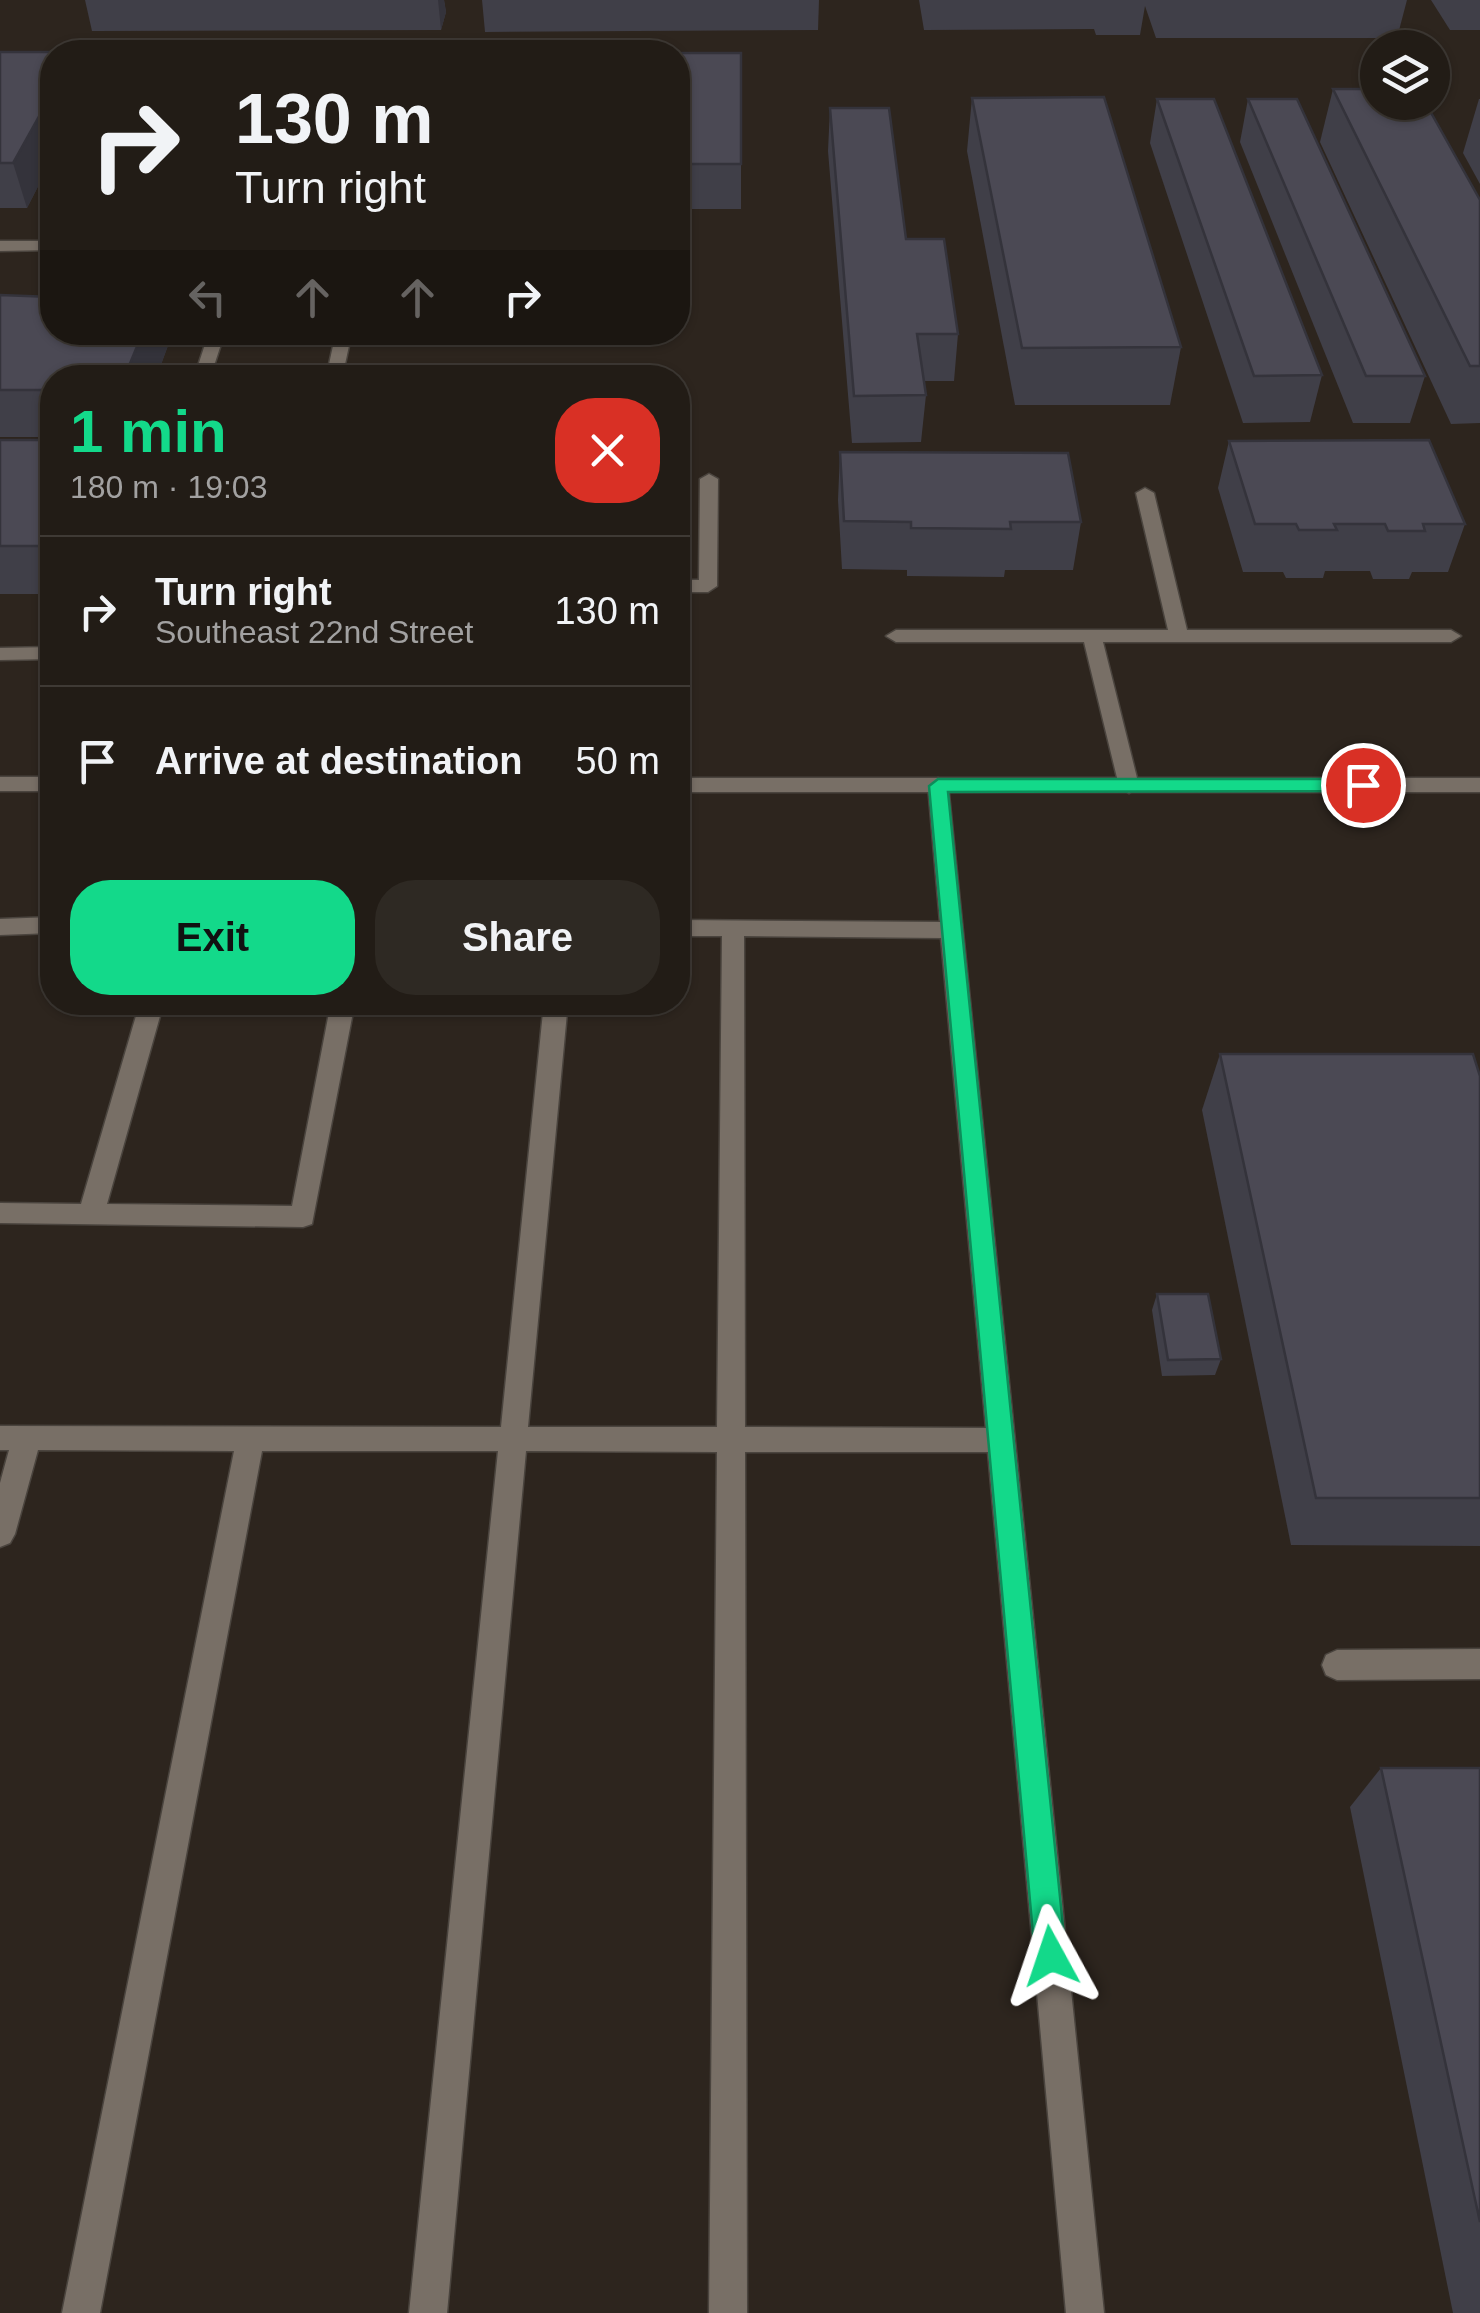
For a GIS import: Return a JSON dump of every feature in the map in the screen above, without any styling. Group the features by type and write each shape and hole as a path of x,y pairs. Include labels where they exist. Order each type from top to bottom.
{"street":[{"path":"0,246 40,246"},
{"path":"690,586 708,586 709,479"},
{"path":"1145,493 1179,636"},
{"path":"896,636 1451,636"},
{"path":"1092,636 1128,786"},
{"path":"0,654 40,653"},
{"path":"0,784 40,784"},
{"path":"690,785 1480,784"},
{"path":"938,786 1085,2313"},
{"path":"0,927 40,925"},
{"path":"690,928 952,930"},
{"path":"728,2313 728,1440 734,928"},
{"path":"92,1215 148,1015"},
{"path":"0,1214 303,1216 341,1015"},
{"path":"428,2313 555,1015"},
{"path":"0,1534 13,1438 1001,1440"},
{"path":"82,2313 250,1439"},
{"path":"1337,1665 1480,1664"}],"building":[{"path":"0,52 40,52 40,115 13,163 0,163"},
{"path":"690,53 741,53 741,164 690,164"},
{"path":"1333,89 1360,89 1360,120 1435,120 1480,200 1480,366 1470,366"},
{"path":"1104,97 1181,347 1022,348 972,98"},
{"path":"1157,99 1214,99 1322,375 1254,376"},
{"path":"1248,99 1297,99 1425,376 1366,376"},
{"path":"830,108 889,108 906,239 944,239 958,334 917,334 926,395 854,396"},
{"path":"0,295 40,297 40,345 138,345 129,365 40,365 40,390 0,390"},
{"path":"0,440 40,440 40,546 0,546"},
{"path":"1429,440 1465,524 1423,524 1425,531 1388,531 1385,524 1334,524 1337,530 1299,530 1296,524 1255,524 1229,441"},
{"path":"840,452 1068,453 1081,522 1010,522 1011,529 911,528 911,522 844,521"},
{"path":"1220,1054 1473,1054 1480,1076 1480,1498 1316,1498"},
{"path":"1157,1294 1208,1294 1221,1359 1168,1360"},
{"path":"1381,1768 1480,1768 1480,2222"}],"route":[{"path":"1051,1956 938,786 1363,785"}]}
